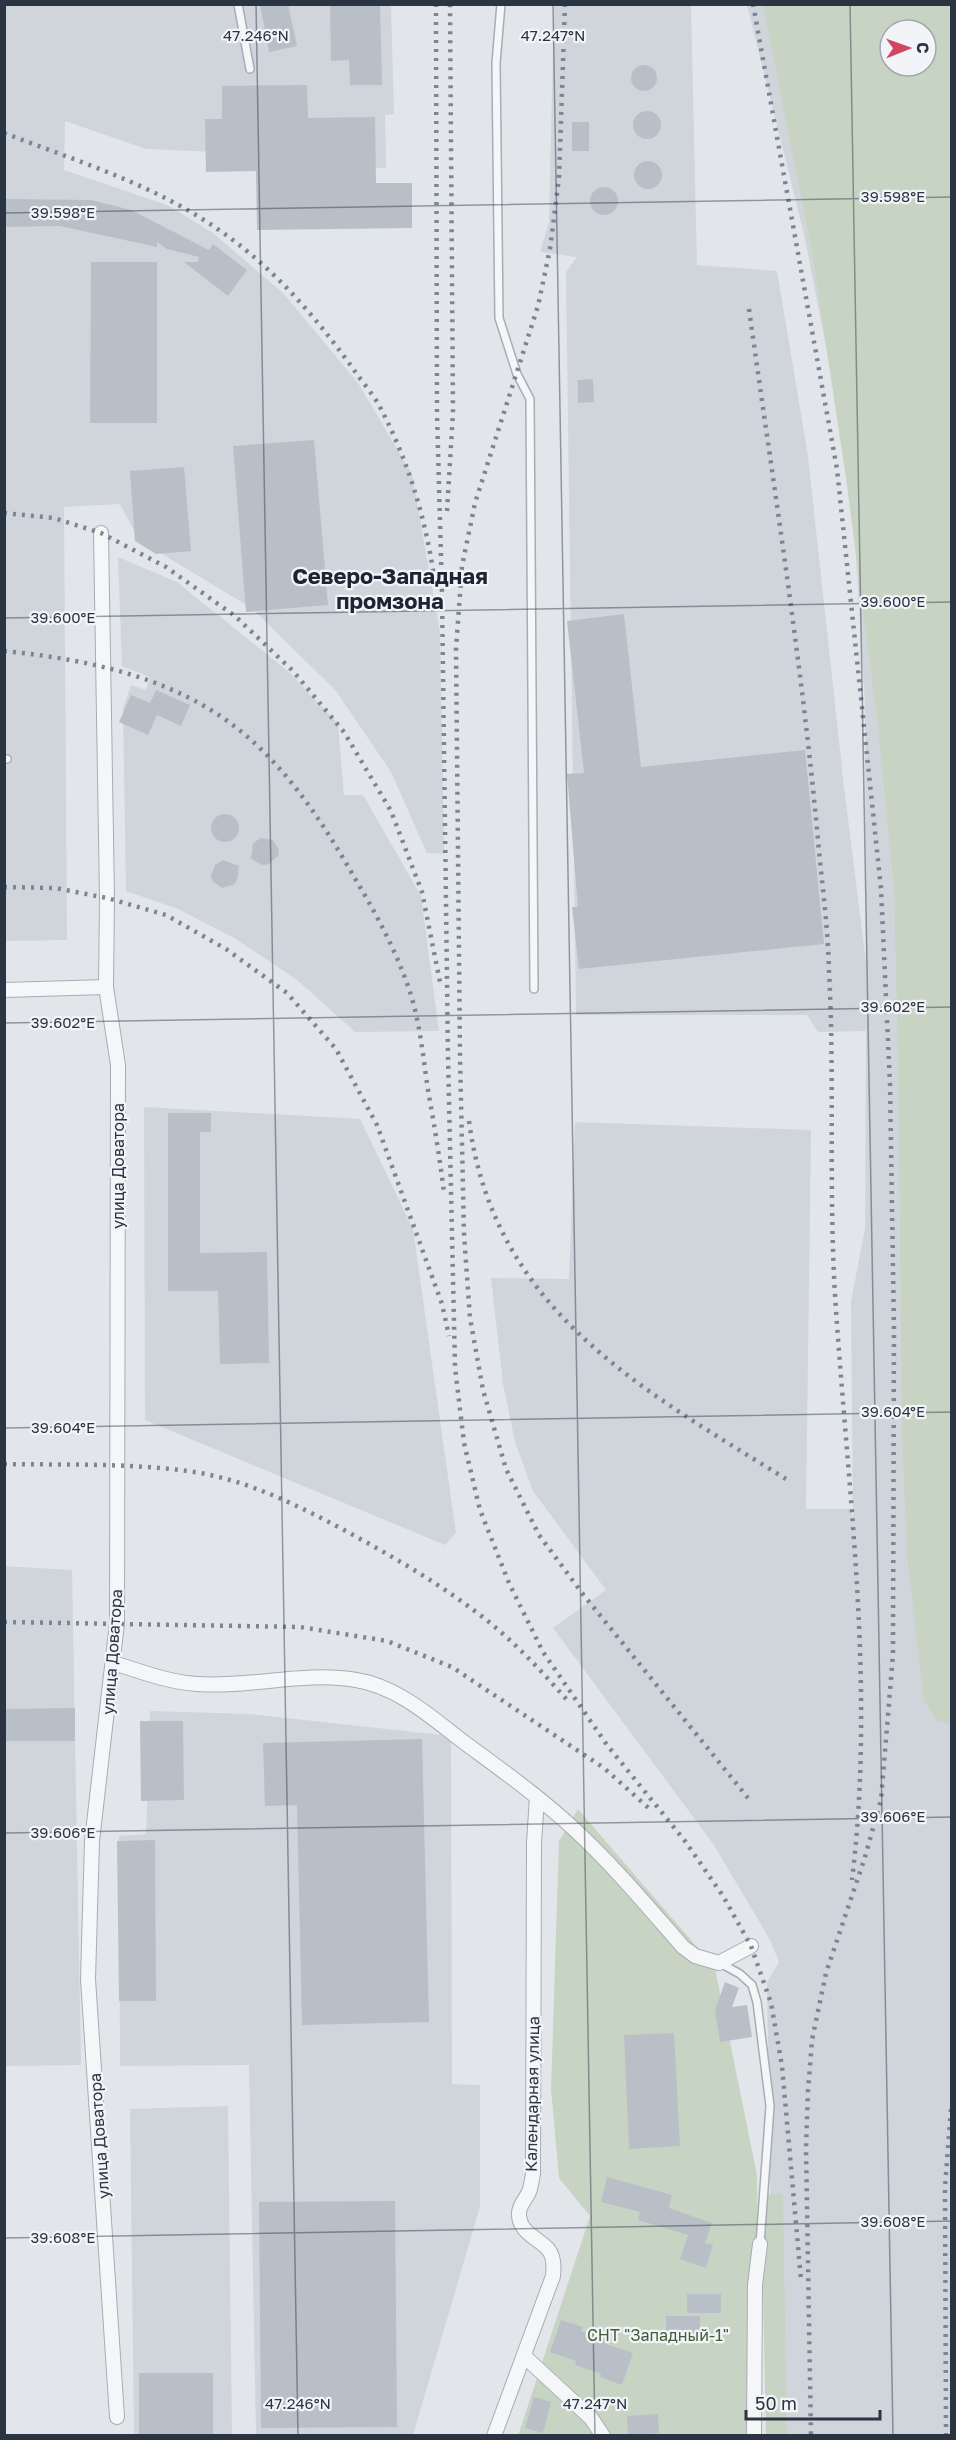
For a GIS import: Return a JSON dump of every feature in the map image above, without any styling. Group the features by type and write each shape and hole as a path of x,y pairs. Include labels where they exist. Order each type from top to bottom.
{"street":[{"name":"улица Доватора","path":"101,533 107,898 106,987 118,1065 117,1623 92,1841 88,1979 117,2417"},
{"path":"4,990 106,987"},
{"path":"114,1663 165,1680 199,1684 331,1677 358,1680 387,1688 433,1718 537,1797 576,1830 683,1947 695,1956 719,1963 751,1946"},
{"name":"Календарная улица","path":"494,2436 554,2276 554,2262 548,2249 532,2237 521,2224 518,2214 529,2192 533,2174 534,1843 537,1797"},
{"path":"754,2436 755,2285 760,2244"},
{"path":"524,2356 591,2418 603,2436"}],"lane":[{"path":"238,4 250,69"},
{"path":"501,4 496,63 499,318 517,374 530,399 534,989"},
{"path":"719,1963 740,1974 752,1985 757,2002 770,2106 760,2244"}],"shaded area":[{"path":"4,5 391,5 394,114 385,115 386,168 219,170 216,152 146,149 65,121 64,170 167,205 213,233 283,293 358,383 412,474 440,633 444,854 427,853 391,772 336,691 253,609 139,540 120,504 64,507 67,940 5,941"},
{"path":"554,5 691,5 697,265 777,271 808,456 844,787 866,962 865,704 851,475 804,234 747,5 951,5 951,2435 774,2435 767,1982 779,1962 770,1940 714,1845 553,1628 606,1590 533,1491 515,1442 503,1384 491,1278 569,1279 575,1122 811,1130 806,1509 851,1509 853,1521 851,1302 865,1228 866,1031 818,1032 807,1015 576,1015 566,272 577,257 540,252 549,222"},
{"path":"118,557 177,582 289,672 338,724 344,795 363,795 421,896 439,1031 355,1032 297,980 236,939 178,909 126,891 123,708 131,685 146,690 150,677 122,666"},
{"path":"144,1107 360,1119 413,1229 456,1533 445,1545 145,1420"},
{"path":"4,1566 72,1570 81,2065 5,2066"},
{"path":"150,1711 250,1714 451,1736 452,2084 480,2085 480,2207 413,2435 256,2435 249,2065 120,2066 119,1836 146,1834"},
{"path":"228,2106 232,2435 134,2435 130,2109"}],"green space":[{"path":"763,5 951,5 951,1725 937,1721 924,1701 907,1555 902,1432 894,889 878,727 847,485 812,252"},
{"name":"СНТ \"Западный-1\"","path":"578,1809 715,1968 757,2175 759,2435 518,2436 590,2216 559,2178 551,2089 559,1841"},
{"path":"783,2194 787,2435 766,2435 761,2195"}],"building":[{"path":"260,4 288,4 297,46 269,52"},
{"path":"330,4 380,4 382,85 350,85 349,60 331,61"},
{"path":"644,65 654,68 657,78 654,88 644,91 634,88 631,78 634,68"},
{"path":"307,85 308,118 375,117 376,183 412,183 412,228 257,230 256,171 206,172 205,119 222,119 222,86"},
{"path":"647,111 657,115 661,125 657,135 647,139 637,135 633,125 637,115"},
{"path":"572,122 589,122 589,151 572,151"},
{"path":"648,161 658,165 662,175 658,185 648,189 638,185 634,175 638,165"},
{"path":"604,187 614,191 618,201 614,211 604,215 594,211 590,201 594,191"},
{"path":"4,199 91,200 131,210 209,250 213,244 247,270 228,296 184,262 198,262 199,257 167,249 157,242 157,247 60,226 4,227"},
{"path":"91,262 157,262 157,423 90,423"},
{"path":"593,379 594,402 578,403 578,380"},
{"path":"314,440 328,605 246,612 233,446"},
{"path":"184,467 191,551 156,554 135,541 130,471"},
{"path":"624,614 641,767 805,750 824,944 579,969 572,907 578,907 567,774 584,773 567,621"},
{"path":"156,690 190,705 181,726 157,715 148,735 119,722 131,695 150,703"},
{"path":"225,814 235,818 239,828 235,838 225,842 215,838 211,828 215,818"},
{"path":"261,838 273,840 279,850 278,856 269,864 263,865 251,859 253,843"},
{"path":"223,860 239,866 237,880 233,885 222,888 212,881 211,876 215,865"},
{"path":"168,1113 211,1113 211,1132 200,1132 200,1253 267,1252 269,1363 220,1364 218,1291 168,1291"},
{"path":"75,1708 75,1741 4,1741 4,1709"},
{"path":"140,1721 183,1721 184,1800 141,1801"},
{"path":"422,1739 429,2022 302,2025 297,1805 265,1806 263,1743"},
{"path":"155,1840 156,2001 119,2001 117,1841"},
{"path":"725,1982 739,1988 732,2007 747,2005 752,2037 720,2042 715,2010"},
{"path":"674,2033 680,2146 629,2149 624,2035"},
{"path":"607,2177 672,2195 669,2208 712,2223 705,2243 713,2245 706,2268 680,2259 688,2235 638,2220 640,2212 601,2202"},
{"path":"395,2201 397,2427 261,2428 259,2202"},
{"path":"687,2294 721,2294 721,2313 687,2313"},
{"path":"666,2316 700,2316 700,2339 666,2340"},
{"path":"561,2320 583,2327 581,2331 608,2340 606,2344 633,2353 622,2385 600,2377 601,2374 575,2365 576,2361 550,2352"},
{"path":"139,2373 213,2373 213,2436 139,2436"},
{"path":"534,2397 551,2402 543,2433 525,2428"},
{"path":"658,2414 659,2433 628,2436 627,2416"}],"railway":[{"path":"436,4 437,414 442,593 448,1056 455,1367 464,1443 480,1510 509,1583 543,1652 607,1745 685,1841 723,1896 751,1946 771,2003 782,2066 801,2280"},
{"path":"447,511 453,413 450,4"},
{"path":"565,4 559,178 550,249 538,306 475,503 462,566 456,649 460,1056 464,1234 470,1318 483,1390 506,1469 539,1535 582,1593 748,1798"},
{"path":"753,4 837,469 881,889 890,1084 894,1329 893,1654 881,1800 865,1857 826,1973 812,2040 806,2148 811,2436"},
{"path":"4,133 115,175 169,200 239,244 292,294 324,331 380,407 400,449 415,493 427,538 435,584"},
{"path":"749,309 796,647 828,940 832,1055 834,1268 858,1595 860,1666 861,1738 852,1880"},
{"path":"4,513 54,518 101,533 166,567 235,616 293,671 344,732 391,811 422,892 440,982"},
{"path":"4,651 82,662 107,668 133,675 181,694 229,722 273,761 292,784 327,832 365,895 405,978 419,1028 444,1193"},
{"path":"4,887 55,888 107,898 166,915 226,949 287,993 336,1049 377,1125 442,1304 449,1336"},
{"path":"469,1121 484,1187 509,1244 542,1293 582,1337 628,1376 678,1411 786,1479"},
{"path":"4,1464 164,1468 208,1474 268,1493 360,1539 410,1567 457,1598 510,1641 567,1700"},
{"path":"4,1622 300,1627 387,1641 452,1667 604,1768 652,1811"},
{"path":"946,2436 945,2187 951,2109"}],"district":[{"name":"Северо-Западная промзона","path":"390,588"}]}
